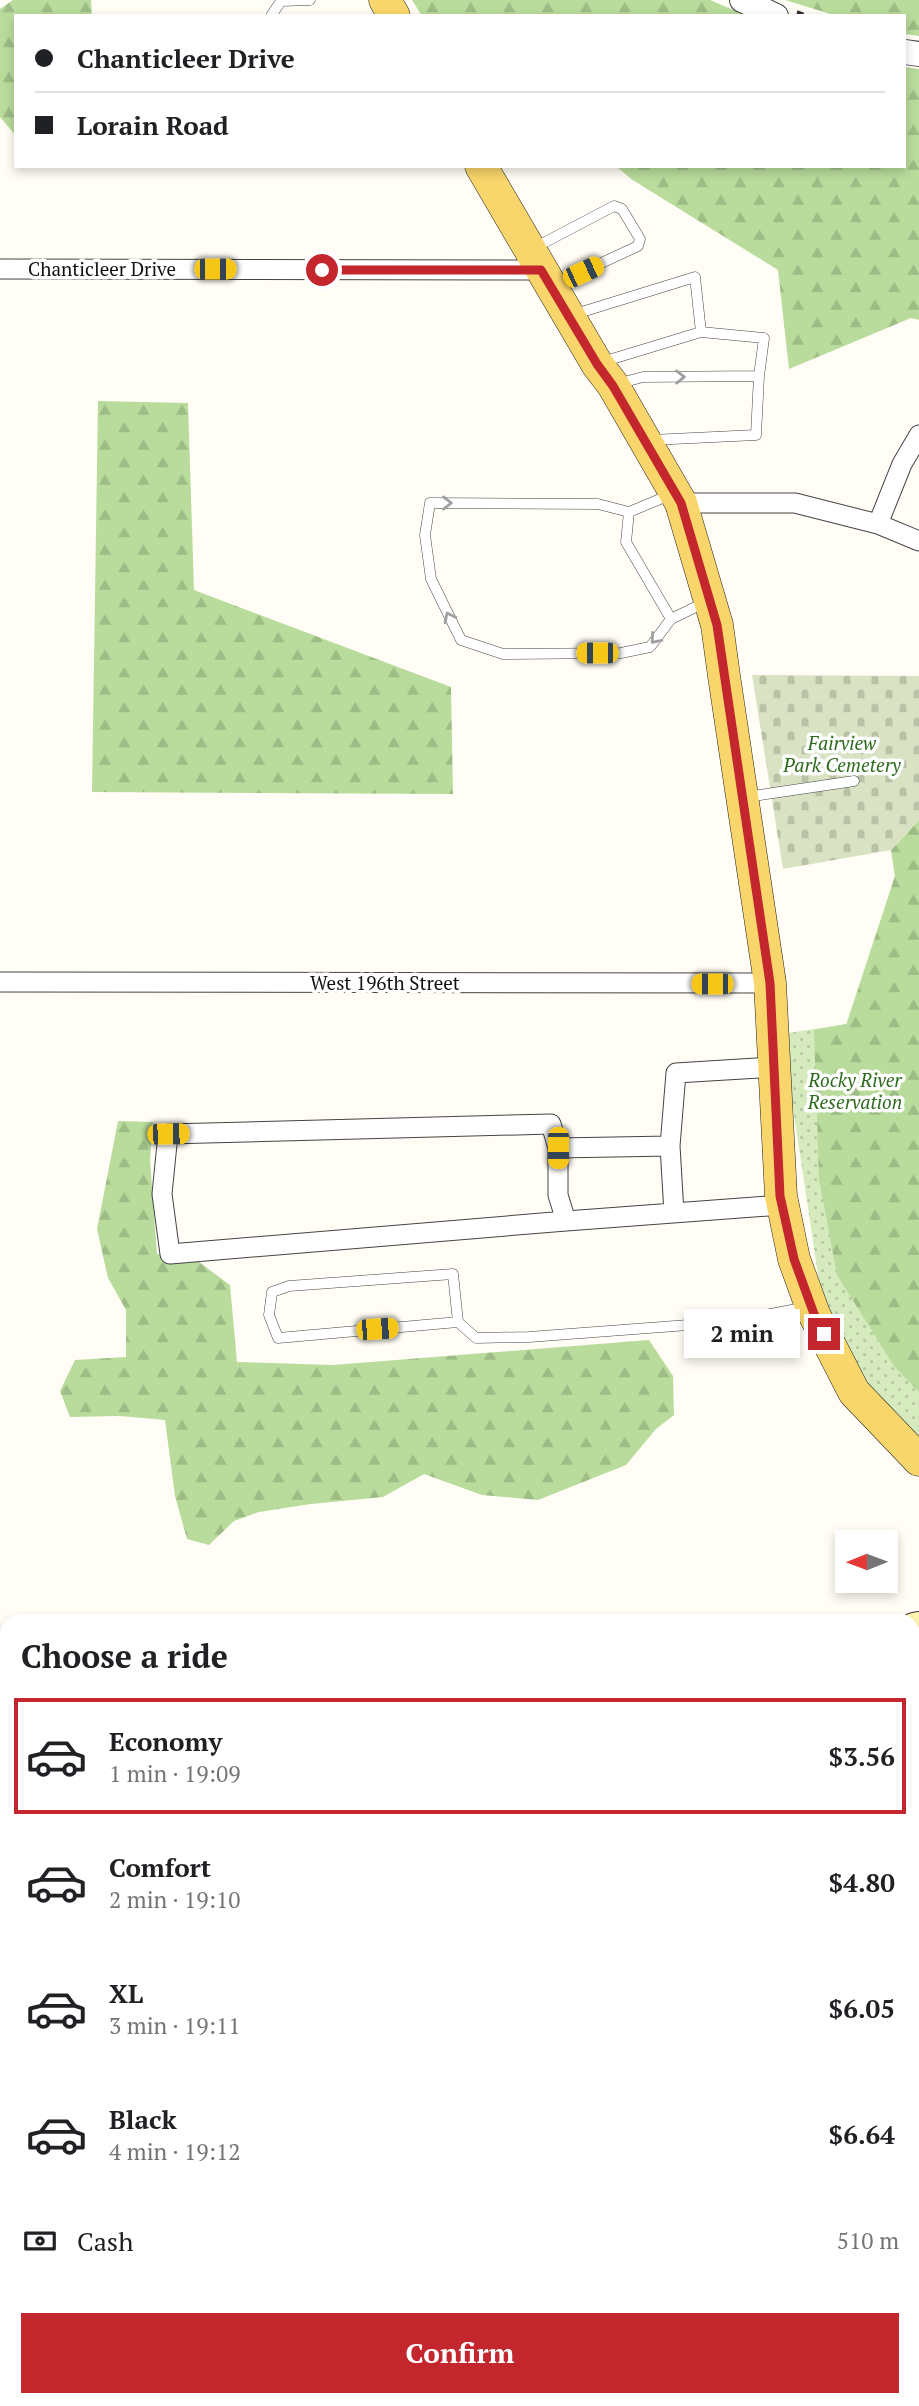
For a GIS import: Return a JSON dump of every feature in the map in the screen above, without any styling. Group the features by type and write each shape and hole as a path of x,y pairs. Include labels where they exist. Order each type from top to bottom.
{"main road":[{"path":"482,168 678,498 717,625 770,983 782,1205 794,1259 811,1306 854,1392 919,1460"}],"street":[{"path":"742,0 772,14"},
{"name":"Chanticleer Drive","path":"0,269 540,269"},
{"path":"878,524 902,464 919,435"},
{"path":"678,498 795,503 878,524 919,541"},
{"name":"West 196th Street","path":"0,982 770,983"},
{"path":"674,1213 670,1146 676,1073 774,1067"},
{"path":"566,1221 558,1195 558,1148 551,1124 168,1134 162,1194 170,1254 782,1205"},
{"path":"558,1148 670,1146"}],"lane":[{"path":"272,14 281,1 310,0"},
{"path":"614,206 622,209 640,239 638,246 540,269 614,206"},
{"path":"568,316 695,277 701,332"},
{"path":"605,375 701,332 764,338 756,435 643,441"},
{"path":"605,375 759,376"},
{"path":"678,498 629,512 598,504 430,503 425,535 431,579 461,640 503,654 621,653 650,647 671,620 709,600"},
{"path":"629,512 626,542 671,620"},
{"path":"742,797 854,781"},
{"path":"458,1322 278,1338 269,1315 272,1292 289,1286 453,1275 458,1322 476,1338 529,1337 728,1322 811,1306"}],"green space":[{"path":"13,0 91,0 92,14 14,14 14,134 0,117 0,9"},
{"path":"412,0 710,0 743,14 421,14"},
{"path":"785,0 919,0 919,36 906,34 906,14 830,14"},
{"path":"906,67 919,69 919,320 911,318 789,369 778,270 631,179 618,168 906,168"},
{"path":"98,401 188,403 194,590 451,687 453,794 92,792"},
{"name":"Fairview Park Cemetery","path":"752,675 919,676 919,820 891,850 783,869"},
{"name":"Rocky River Reservation","path":"919,820 919,1392 894,1366 837,1275 819,1179 814,1030 847,1024 895,876 891,850"},
{"name":"Rocky River Reservation","path":"919,827 919,1442 827,1335 782,1034 846,1024 895,876 892,855"},
{"path":"118,1121 153,1122 150,1160 157,1254 199,1262 230,1285 237,1362 333,1365 649,1340 673,1376 674,1415 656,1429 626,1465 538,1500 482,1495 424,1474 383,1497 259,1512 234,1521 209,1545 187,1539 175,1496 165,1420 120,1416 70,1417 60,1391 75,1360 126,1357 126,1310 108,1278 97,1229"}],"route":[{"path":"322,270 541,270 681,503 717,625 770,983 780,1196 794,1259 824,1334"}]}
